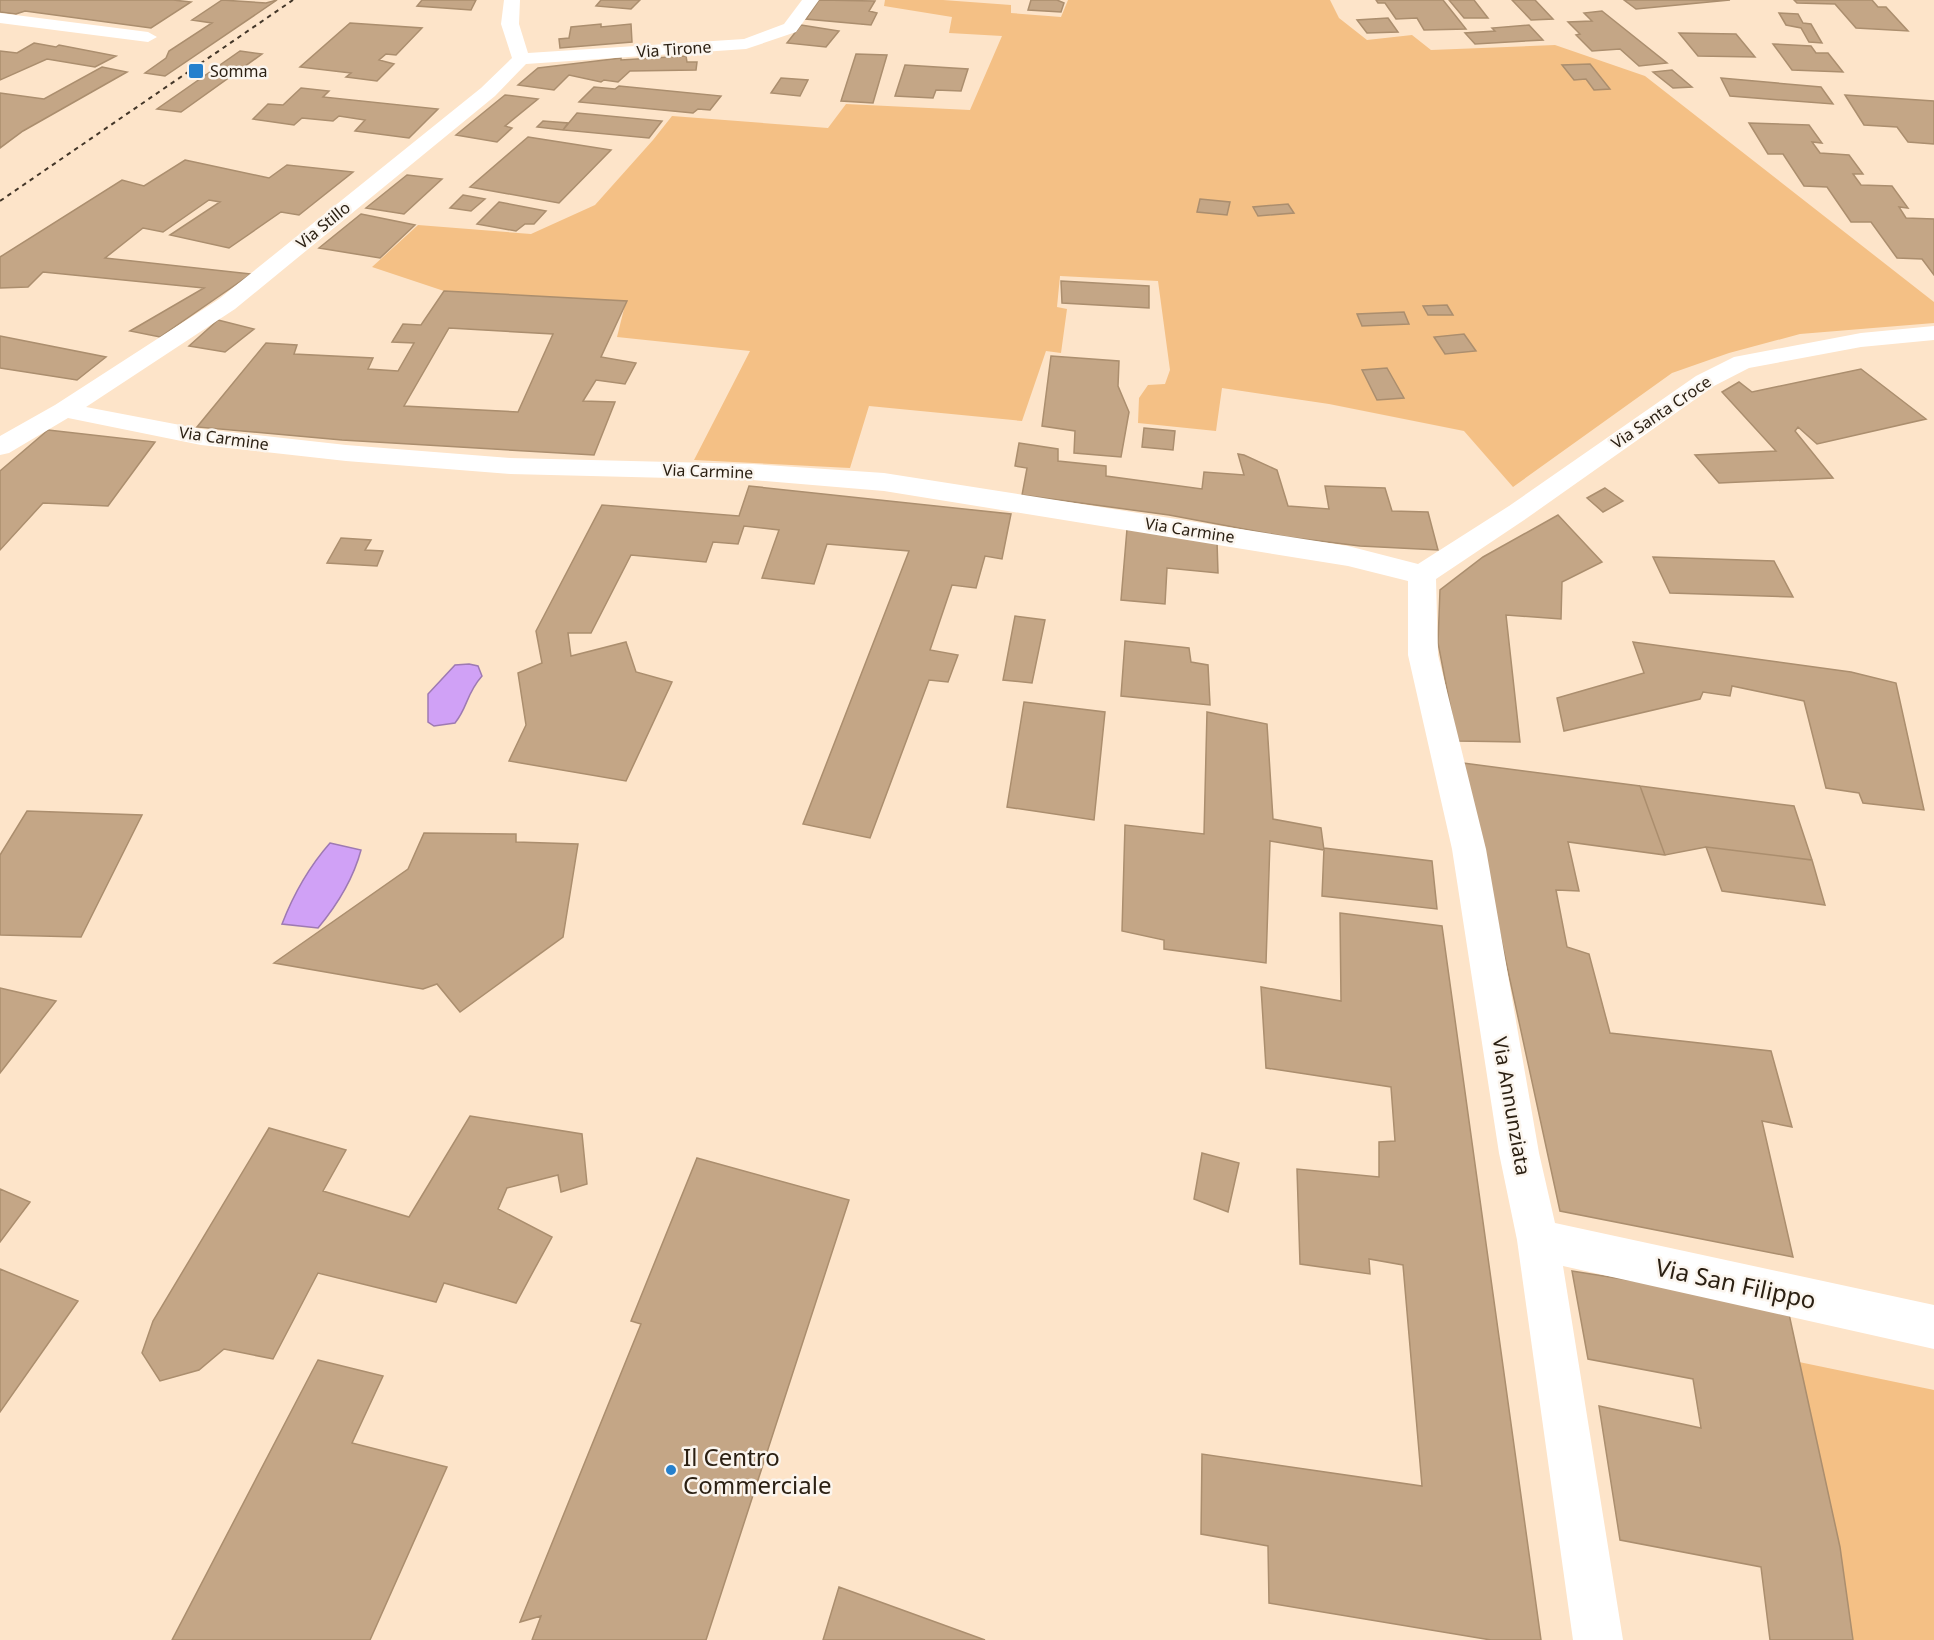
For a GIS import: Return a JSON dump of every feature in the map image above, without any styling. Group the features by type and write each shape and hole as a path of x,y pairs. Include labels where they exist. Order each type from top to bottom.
{"street":[{"path":"512,0 510,24 521,59"},
{"name":"Via Tirone","path":"521,59 746,44 790,28 811,0"},
{"path":"0,18 148,37"},
{"name":"Via Stillo","path":"64,410 227,304 488,92 521,59"},
{"name":"Via Santa Croce","path":"1422,575 1518,512 1705,381 1742,362 1861,340 1934,333"},
{"path":"0,447 64,410"},
{"name":"Via Carmine","path":"64,410 201,437 346,453 510,466 752,472 884,482 1348,556 1422,575"},
{"name":"Via Annunziata","path":"1422,575 1423,656 1469,849 1519,1153 1538,1240 1598,1640"},
{"name":"Via San Filippo","path":"1538,1240 1934,1327"}],"shaded area":[{"path":"885,0 943,0 1011,5 1011,13 1061,17 1068,0 1330,0 1339,18 1367,40 1412,35 1431,50 1555,45 1645,76 1934,302 1934,323 1800,334 1729,353 1672,373 1513,487 1464,431 1329,404 1222,388 1216,431 1138,423 1139,398 1148,385 1165,384 1170,370 1158,281 1060,276 1057,307 1067,309 1061,353 1046,351 1022,421 869,406 850,468 694,460 750,351 617,337 626,301 444,291 372,267 418,225 531,234 595,205 672,116 828,128 846,104 970,110 1002,36 949,33 952,17 884,6"},
{"path":"455,665 478,666 482,676 455,723 434,726 428,722 428,694"},
{"path":"330,843 361,850 344,891 318,928 282,924 302,881"},
{"path":"1799,1362 1934,1390 1934,1640 1846,1640"}],"building":[{"path":"0,0 173,0 191,2 151,28 25,11 16,14 0,12"},
{"path":"222,0 266,3 277,0 165,76 145,73 166,58 169,51 212,23 192,20"},
{"path":"422,0 476,0 471,10 417,6"},
{"path":"601,0 640,0 631,9 596,6"},
{"path":"819,0 875,1 869,11 877,13 871,25 806,19"},
{"path":"1031,0 1057,0 1064,3 1061,12 1028,10"},
{"path":"1376,0 1443,0 1466,29 1424,30 1417,18 1396,19 1385,3 1378,3"},
{"path":"1449,0 1474,0 1488,18 1464,18"},
{"path":"1512,0 1535,0 1553,19 1531,20"},
{"path":"1624,0 1730,0 1636,9"},
{"path":"1794,0 1872,0 1878,7 1886,7 1908,31 1856,28 1835,4 1797,3"},
{"path":"1602,11 1667,63 1639,66 1620,49 1592,51 1576,35 1580,34 1568,22 1592,21 1584,13"},
{"path":"1779,13 1798,14 1803,23 1811,24 1822,43 1809,42 1801,28 1786,25"},
{"path":"1388,18 1398,32 1367,33 1357,20"},
{"path":"350,23 422,28 396,55 386,54 379,60 394,64 377,81 346,77 351,73 300,67"},
{"path":"601,24 601,27 631,24 632,42 560,48 559,39 569,38 571,27"},
{"path":"801,25 839,31 826,47 787,43"},
{"path":"1529,25 1543,40 1475,44 1465,33 1495,31 1492,28"},
{"path":"1679,33 1736,34 1755,57 1698,56"},
{"path":"34,43 56,47 59,45 116,56 95,67 47,59 0,80 0,51 17,53"},
{"path":"1773,44 1811,46 1816,53 1828,53 1843,72 1792,70"},
{"path":"240,51 262,54 181,112 157,109"},
{"path":"856,54 887,55 873,103 841,101"},
{"path":"686,56 687,62 697,62 696,70 630,71 618,82 604,80 601,82 569,75 554,90 518,85 538,68 621,58 621,60"},
{"path":"1590,64 1610,89 1594,90 1586,79 1574,80 1562,65"},
{"path":"905,65 968,69 961,91 936,90 933,98 895,96"},
{"path":"102,67 127,72 23,131 0,148 0,93 44,99"},
{"path":"1672,70 1692,87 1673,88 1653,72"},
{"path":"781,78 808,80 800,96 771,93"},
{"path":"1721,78 1821,87 1833,104 1730,96"},
{"path":"619,86 721,96 710,110 698,109 693,113 579,102 594,87 615,89"},
{"path":"301,88 329,91 323,97 438,109 409,138 355,131 365,120 339,116 333,121 302,118 294,125 253,119 268,104 283,105"},
{"path":"505,95 538,99 505,126 512,128 497,142 456,135"},
{"path":"1845,95 1934,101 1934,144 1908,142 1897,127 1864,125"},
{"path":"577,113 662,121 649,138 563,130"},
{"path":"543,121 568,123 563,130 537,127"},
{"path":"1749,123 1809,125 1822,143 1812,142 1820,153 1849,155 1863,174 1853,174 1861,185 1892,186 1908,208 1899,207 1906,218 1934,219 1934,275 1922,259 1897,258 1871,222 1851,222 1827,187 1804,186 1783,154 1768,154"},
{"path":"528,137 611,150 559,203 470,187"},
{"path":"185,160 269,178 287,165 353,172 299,215 281,212 229,248 170,235 220,202 209,200 163,232 143,228 105,258 251,274 160,337 130,331 204,288 43,272 28,287 0,288 0,257 122,180 144,186"},
{"path":"407,175 442,179 404,214 366,208"},
{"path":"463,195 485,199 471,211 450,208"},
{"path":"1200,199 1230,202 1227,215 1197,212"},
{"path":"499,202 546,211 534,224 525,224 516,231 477,224"},
{"path":"1288,204 1294,213 1258,216 1253,207"},
{"path":"361,214 415,225 380,258 319,248"},
{"path":"1061,281 1149,286 1149,308 1062,303"},
{"path":"444,291 627,301 601,357 636,363 625,384 596,380 583,401 615,402 594,455 342,440 197,427 266,343 297,345 294,354 373,358 368,369 398,371 414,343 392,342 403,324 421,325","holes":["449,328 553,334 518,412 404,406"]},
{"path":"1447,305 1453,315 1428,315 1423,306"},
{"path":"1404,312 1409,324 1362,326 1357,314"},
{"path":"218,320 254,329 225,352 189,346"},
{"path":"1464,334 1476,351 1445,354 1434,337"},
{"path":"0,336 106,357 77,380 0,368"},
{"path":"1051,356 1119,361 1118,386 1129,412 1121,457 1074,453 1075,431 1042,426"},
{"path":"1387,368 1404,398 1377,400 1362,370"},
{"path":"1861,369 1926,419 1817,444 1798,427 1795,431 1833,478 1719,483 1695,455 1776,451 1722,392 1739,382 1752,392"},
{"path":"1144,428 1175,431 1173,450 1142,447"},
{"path":"48,430 155,442 108,506 43,503 0,550 0,471"},
{"path":"1019,443 1058,449 1058,461 1106,466 1106,476 1202,489 1204,472 1244,475 1238,454 1244,455 1277,470 1288,506 1329,509 1325,486 1385,488 1392,511 1428,512 1438,550 1360,546 1287,537 1169,515 1022,495 1027,468 1015,466"},
{"path":"749,486 1011,514 1002,559 985,556 976,588 952,585 930,650 958,655 948,682 929,680 870,838 803,824 909,551 827,544 814,584 762,578 779,530 744,526 738,544 713,542 706,562 631,555 591,633 568,633 571,656 626,642 636,672 672,682 626,781 509,761 526,725 518,673 542,663 536,631 602,505 739,516"},
{"path":"1605,488 1623,501 1603,512 1587,498"},
{"path":"1558,515 1602,562 1562,582 1561,619 1506,615 1520,742 1457,741 1438,643 1440,590 1483,557"},
{"path":"1127,529 1217,541 1218,573 1167,568 1165,604 1121,600"},
{"path":"341,538 371,540 365,550 383,551 377,566 327,563"},
{"path":"1653,557 1774,561 1793,597 1670,593"},
{"path":"1015,616 1045,620 1032,683 1003,680"},
{"path":"1125,641 1189,648 1191,662 1208,665 1210,705 1121,696"},
{"path":"1633,642 1851,672 1896,683 1924,810 1863,803 1859,793 1826,788 1804,701 1732,686 1730,696 1703,692 1700,699 1564,731 1557,698 1644,673"},
{"path":"1024,702 1105,712 1094,820 1007,807"},
{"path":"1207,712 1267,724 1273,819 1321,828 1324,850 1270,841 1266,963 1164,949 1164,940 1122,931 1125,825 1204,834"},
{"path":"1463,763 1640,786 1665,855 1568,842 1579,891 1556,890 1567,947 1589,954 1610,1033 1771,1051 1792,1127 1762,1121 1793,1257 1560,1211"},
{"path":"1640,786 1794,806 1812,860 1706,847 1665,855"},
{"path":"27,811 142,815 81,937 0,935 0,855"},
{"path":"424,833 516,834 516,842 578,844 563,937 460,1012 437,984 423,989 274,963 408,869"},
{"path":"1706,847 1812,860 1825,905 1722,891"},
{"path":"1324,848 1432,861 1437,909 1322,896"},
{"path":"1340,913 1442,926 1541,1640 1491,1640 1269,1603 1268,1546 1201,1534 1202,1454 1422,1486 1403,1265 1369,1259 1370,1274 1300,1264 1297,1169 1379,1177 1379,1142 1395,1141 1391,1087 1266,1068 1261,987 1341,1001"},
{"path":"0,988 56,1001 0,1073"},
{"path":"470,1116 582,1134 587,1184 561,1192 558,1175 507,1188 498,1209 552,1237 516,1303 444,1283 436,1302 318,1273 273,1359 224,1349 199,1370 160,1381 142,1353 153,1321 269,1128 346,1150 323,1191 409,1217"},
{"path":"1202,1153 1239,1163 1228,1212 1194,1199"},
{"name":"Il Centro Commerciale","path":"697,1158 849,1200 706,1640 532,1640 541,1616 520,1622 641,1324 631,1321"},
{"path":"0,1189 30,1202 0,1242"},
{"path":"0,1269 78,1301 0,1412"},
{"path":"1572,1271 1787,1305 1840,1547 1853,1640 1770,1640 1761,1567 1620,1540 1599,1406 1701,1428 1693,1379 1588,1359"},
{"path":"318,1360 383,1376 352,1443 447,1467 370,1640 172,1640"},
{"path":"839,1587 985,1640 823,1640"}],"railway":[{"path":"0,201 293,0"}],"place":[{"name":"Somma","path":"196,71"},
{"name":"Il Centro Commerciale","path":"671,1470"}]}
